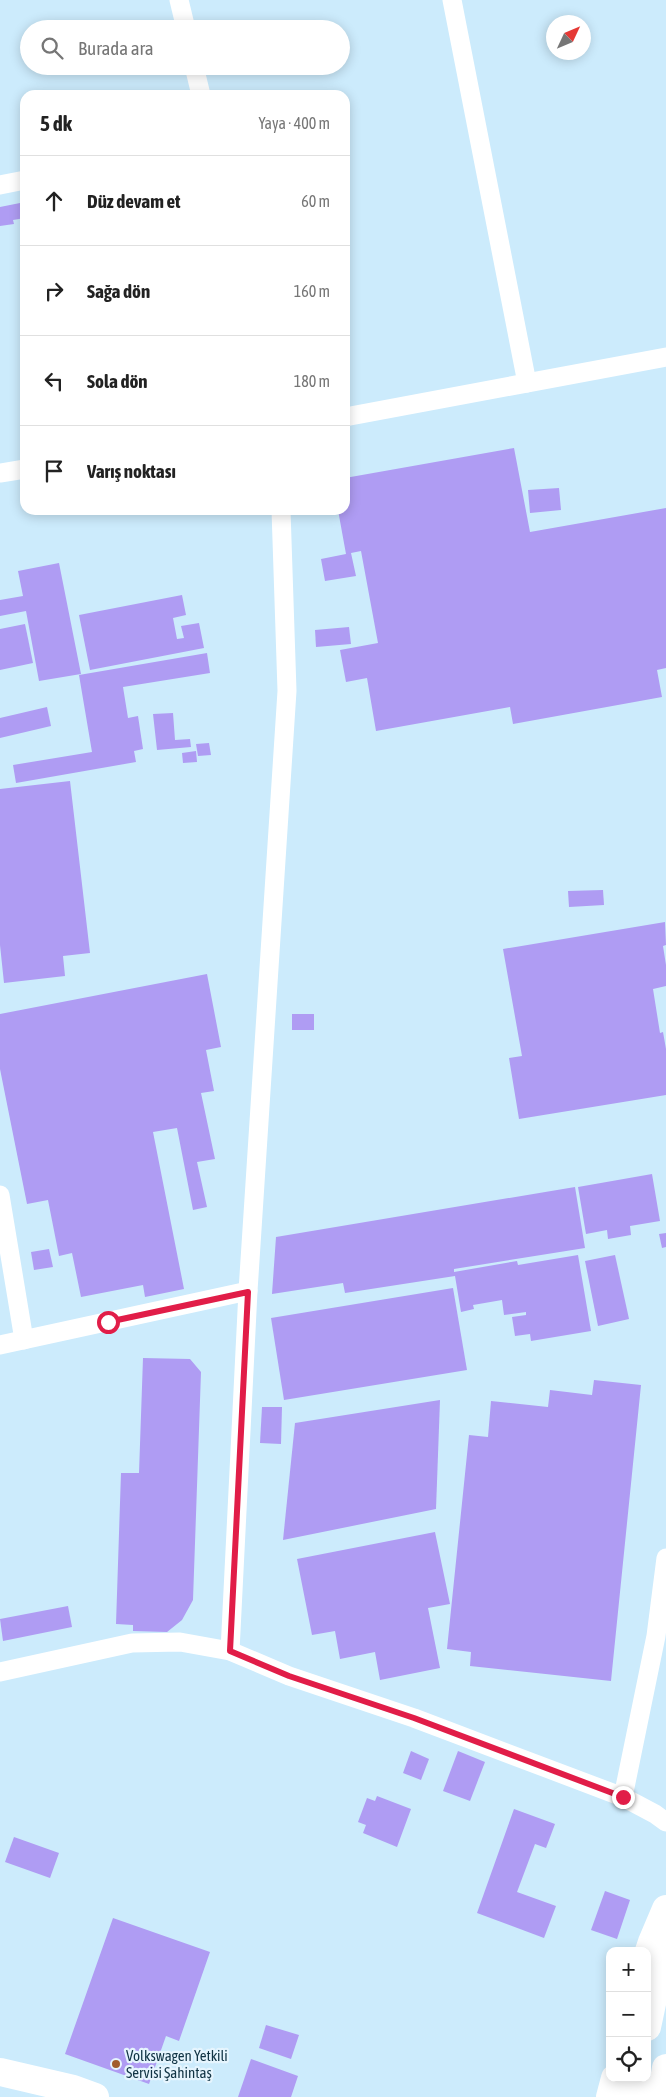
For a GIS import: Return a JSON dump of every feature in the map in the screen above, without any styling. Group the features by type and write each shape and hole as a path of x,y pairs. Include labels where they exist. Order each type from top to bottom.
{"highway":[{"path":"650,1947 666,1910"},
{"path":"651,2008 666,1938"},
{"path":"661,2097 666,2068"},
{"path":"0,2072 73,2089 96,2097"},
{"path":"610,2097 614,2082"},
{"path":"633,2097 635,2082"},
{"path":"0,2089 24,2097"}],"street":[{"path":"179,0 184,20"},
{"path":"452,0 527,383"},
{"path":"196,75 200,90"},
{"path":"0,185 20,181"},
{"path":"350,416 666,356"},
{"path":"0,473 20,470"},
{"path":"230,1651 248,1292 287,691 281,515"},
{"path":"0,1195 24,1340"},
{"path":"0,1345 248,1292"},
{"path":"623,1797 654,1645 666,1558"},
{"path":"0,1672 132,1643 180,1642 230,1651 289,1676 414,1718 623,1797 666,1822"}],"building":[{"path":"20,203 20,219 13,220 14,224 0,226 0,207"},
{"path":"514,448 530,532 666,508 666,668 657,670 662,697 513,724 510,707 376,731 367,678 346,682 340,650 378,643 361,551 351,553 356,576 325,581 321,559 346,554 339,515 350,515 350,477"},
{"path":"559,488 561,510 530,513 528,490"},
{"path":"59,563 81,674 39,681 26,611 0,616 0,600 23,596 18,571"},
{"path":"182,595 186,615 173,618 177,639 184,638 181,626 199,623 204,648 90,670 79,615"},
{"path":"25,624 33,663 0,670 0,629"},
{"path":"349,627 351,644 316,647 315,630"},
{"path":"207,653 210,673 123,687 128,718 138,716 143,749 134,751 136,762 16,783 13,765 92,752 79,675"},
{"path":"47,707 51,726 0,738 0,718"},
{"path":"173,713 175,740 190,739 191,747 157,750 153,714"},
{"path":"209,743 211,755 198,756 196,744"},
{"path":"196,751 197,762 183,763 182,753"},
{"path":"70,781 90,953 63,956 65,976 4,983 0,945 0,789"},
{"path":"603,890 604,905 569,907 568,891"},
{"path":"665,922 666,945 663,946 666,965 666,986 653,989 660,1033 663,1032 666,1049 666,1095 519,1119 509,1058 522,1056 503,949"},
{"path":"207,974 221,1047 206,1050 214,1091 201,1093 215,1159 197,1162 207,1207 193,1210 177,1128 153,1132 184,1289 145,1297 143,1285 81,1297 72,1253 59,1256 48,1200 27,1204 0,1069 0,1014"},
{"path":"292,1014 314,1014 314,1030 292,1030"},
{"path":"652,1174 660,1221 630,1226 631,1235 608,1239 607,1230 586,1234 578,1187"},
{"path":"575,1187 585,1248 454,1269 454,1272 517,1261 518,1265 578,1255 591,1331 531,1341 530,1334 515,1336 512,1317 526,1315 526,1312 504,1315 502,1300 473,1305 474,1309 461,1312 455,1276 345,1293 343,1283 272,1294 276,1237"},
{"path":"666,1233 666,1247 662,1248 659,1234"},
{"path":"49,1249 53,1267 34,1270 31,1252"},
{"path":"615,1255 629,1319 598,1326 585,1261"},
{"path":"453,1288 467,1370 284,1400 271,1318"},
{"path":"143,1358 190,1359 201,1372 193,1600 182,1620 167,1632 133,1631 133,1625 116,1624 121,1473 139,1473"},
{"path":"594,1380 641,1385 611,1681 470,1666 471,1652 447,1649 469,1435 488,1437 491,1401 548,1407 550,1390 592,1395"},
{"path":"440,1400 436,1509 283,1540 295,1423"},
{"path":"262,1407 282,1407 281,1444 260,1443"},
{"path":"435,1532 450,1604 428,1608 440,1668 380,1680 375,1652 340,1659 335,1631 312,1635 297,1559"},
{"path":"68,1606 72,1627 3,1641 0,1619"},
{"path":"411,1751 429,1759 421,1780 403,1773"},
{"path":"458,1751 485,1762 470,1801 443,1791"},
{"path":"377,1796 411,1809 397,1847 363,1833 366,1825 358,1822 367,1798 375,1801"},
{"path":"514,1809 555,1824 546,1848 535,1844 517,1892 556,1906 544,1938 477,1913"},
{"path":"14,1837 59,1853 50,1878 5,1862"},
{"path":"605,1891 630,1900 617,1939 591,1930"},
{"path":"113,1918 210,1952 179,2041 166,2036 149,2084 65,2054"},
{"path":"266,2025 299,2035 291,2059 259,2048"},
{"path":"251,2059 298,2076 291,2097 238,2097"}],"place":[{"name":"Volkswagen Yetkili Servisi Şahintaş","path":"116,2064"}],"route":[{"path":"108,1322 248,1292 230,1651 289,1676 414,1718 623,1797"}]}
